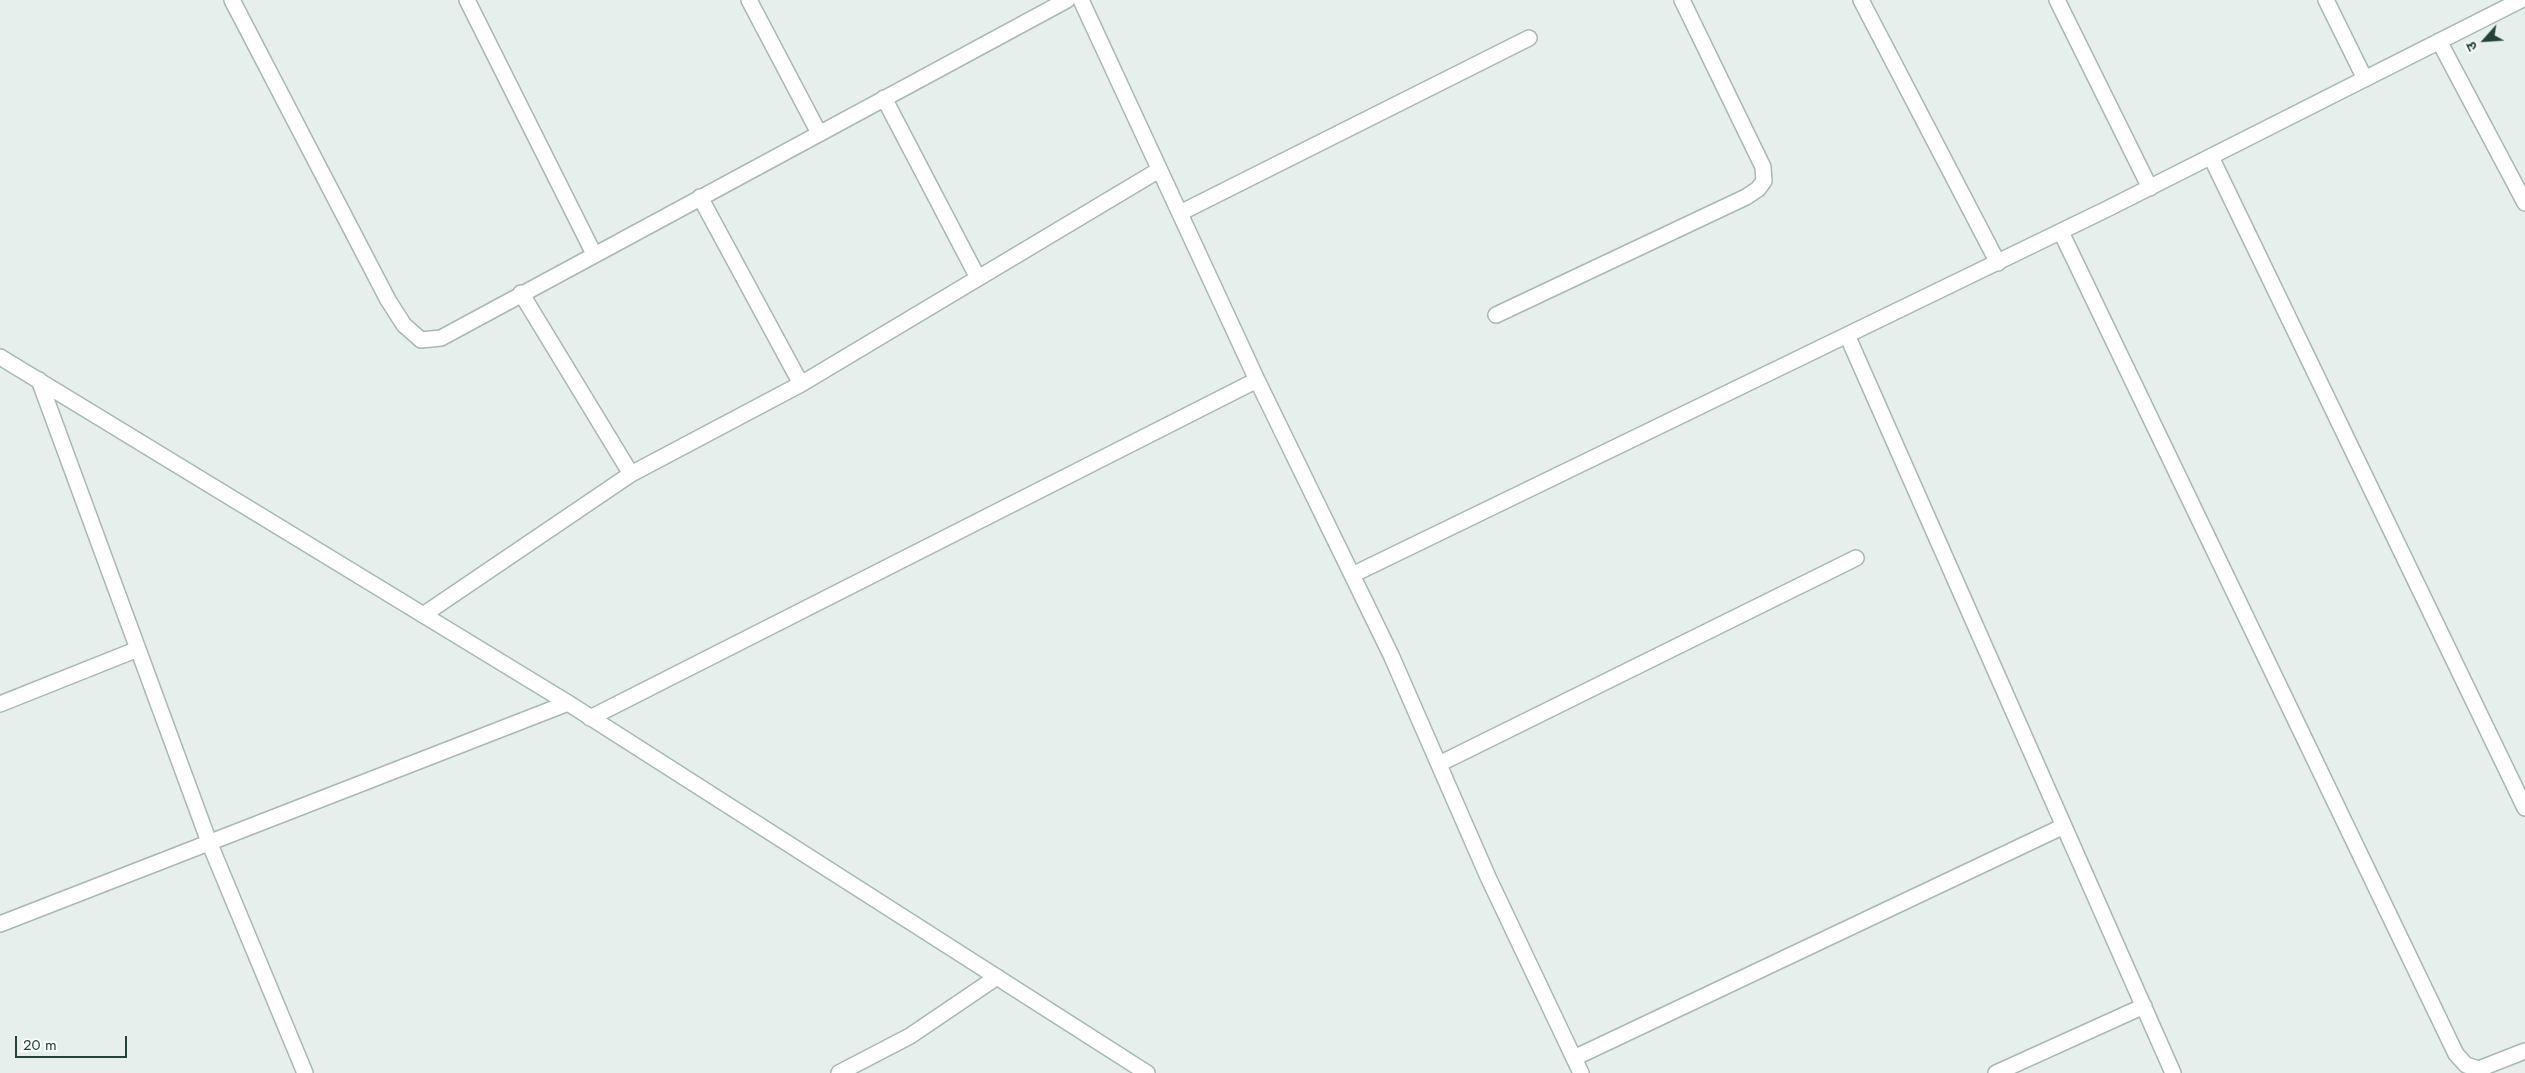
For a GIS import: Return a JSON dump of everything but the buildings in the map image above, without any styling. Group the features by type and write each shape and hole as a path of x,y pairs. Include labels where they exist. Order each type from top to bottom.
{"street":[{"path":"232,0 388,300 404,325 421,340 440,338 1067,0"},
{"path":"467,0 594,254"},
{"path":"749,0 819,133"},
{"path":"1081,0 1257,380 1391,655 1488,877 1581,1073"},
{"path":"1496,315 1746,197 1758,189 1764,181 1763,167 1682,0"},
{"path":"1861,0 1998,263"},
{"path":"2058,0 2150,188"},
{"path":"2326,0 2364,79"},
{"path":"1352,575 2061,232 2516,1"},
{"path":"1180,213 1528,38"},
{"path":"2439,41 2525,203"},
{"path":"884,98 978,278"},
{"path":"2211,157 2525,808"},
{"path":"423,615 631,474 801,384 1159,170"},
{"path":"700,197 801,384"},
{"path":"2061,232 2456,1054 2466,1066 2479,1069 2525,1051"},
{"path":"521,293 631,474"},
{"path":"1847,336 2173,1073"},
{"path":"0,357 568,703 1147,1073"},
{"path":"40,380 209,842 305,1073"},
{"path":"590,718 1257,380"},
{"path":"1439,764 1856,558"},
{"path":"0,704 138,649"},
{"path":"0,924 568,703"},
{"path":"1574,1058 2064,826"},
{"path":"849,1071 910,1036 997,978"},
{"path":"1996,1073 2144,1006"}]}
